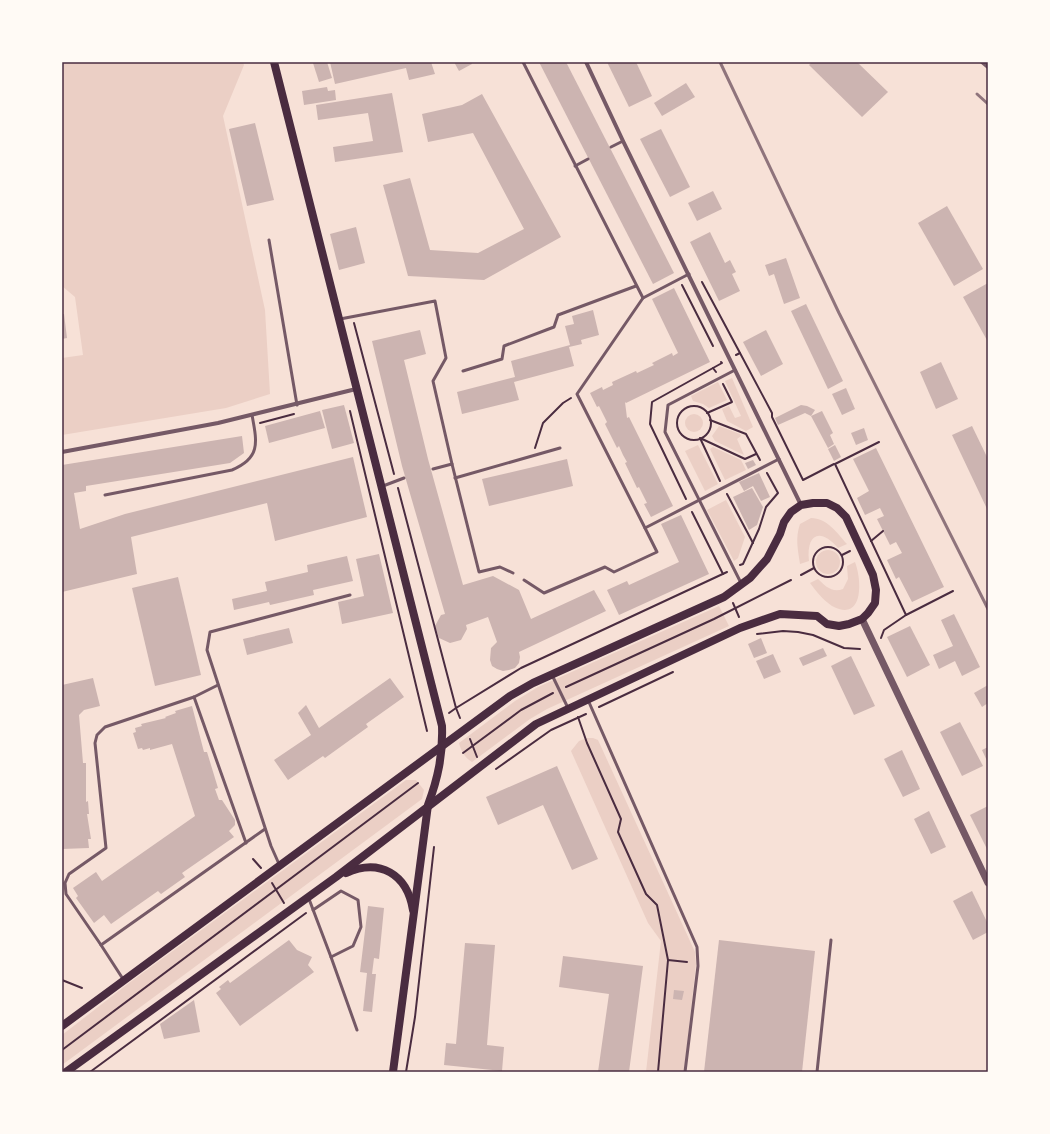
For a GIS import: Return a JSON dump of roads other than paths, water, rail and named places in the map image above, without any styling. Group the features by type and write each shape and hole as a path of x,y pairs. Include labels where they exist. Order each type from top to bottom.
{"main road":[{"path":"276,63 338,319 441,720 443,746 438,778 428,805 393,1072"},
{"path":"62,1026 510,696 552,674 724,597 742,585 767,559 780,534 784,522 791,512 801,505 827,503 837,508 846,517 873,575 876,590 875,603 862,619 839,626 827,624 817,616 780,614 740,628 536,724 289,912 66,1072"},
{"path":"336,877 354,869 365,867 378,867 390,872 404,886 410,896 413,925"}],"street":[{"path":"586,62 623,141 801,505"},
{"path":"982,62 988,67"},
{"path":"62,452 252,416 356,389"},
{"path":"862,619 988,883"}],"lane":[{"path":"523,62 642,298"},
{"path":"611,147 623,141"},
{"path":"575,166 588,159"},
{"path":"269,240 297,405"},
{"path":"524,580 544,593 605,567 614,572 657,552 577,394 642,298 689,274"},
{"path":"463,371 502,358 504,346 554,327 558,315 636,286"},
{"path":"338,319 435,301 446,358 433,381 455,478 479,572 500,567 513,573"},
{"path":"735,370 668,405 665,432 742,585"},
{"path":"105,495 232,470 244,465 253,456 257,444 252,416"},
{"path":"455,478 560,448"},
{"path":"645,528 779,458"},
{"path":"433,469 452,464"},
{"path":"381,486 404,478"},
{"path":"280,866 265,829 207,650 210,632 350,595"},
{"path":"552,674 568,708"},
{"path":"123,980 66,894 65,888 69,874 106,848 95,743 97,735 105,727 194,697 218,685"},
{"path":"194,697 246,843"},
{"path":"587,699 697,947 698,966 685,1072"},
{"path":"101,945 265,829"},
{"path":"313,910 341,892 358,900 361,928 353,946 331,957"},
{"path":"308,897 357,1030"},
{"path":"817,1072 832,940"}],"railway":[{"path":"720,62 839,313 988,609"},
{"path":"977,94 988,104"}]}
